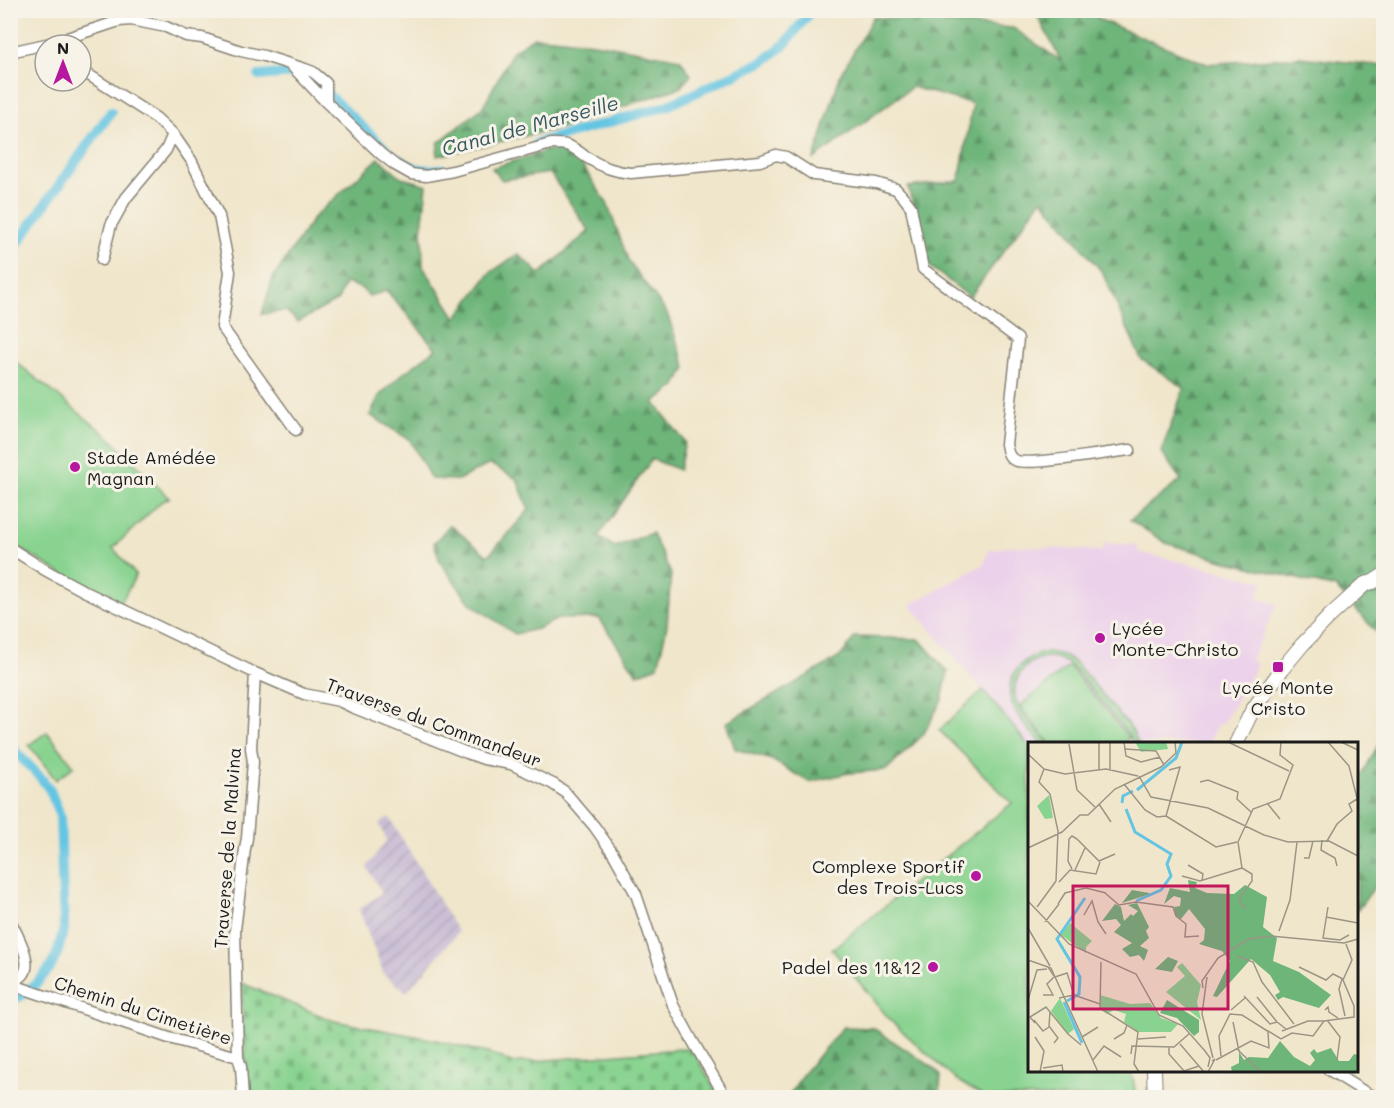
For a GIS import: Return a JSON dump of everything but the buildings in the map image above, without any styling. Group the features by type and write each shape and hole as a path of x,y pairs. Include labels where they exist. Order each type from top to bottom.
{"main road":[{"path":"1239,738 1252,711 1302,645 1365,584 1378,578"},
{"path":"1154,1072 1155,1098"}],"street":[{"path":"82,33 119,21 131,20 166,27 186,36 202,38 264,56 296,70 327,95 381,154 411,174 426,176 453,171 558,144 576,149 599,165 618,172 631,173 760,160 776,155 786,157 814,175 876,183 896,189 911,207 922,269 1018,339 1006,444 1008,454 1014,460 1031,462 1130,450"},
{"path":"10,52 33,48"},
{"path":"296,70 313,72 326,83 327,95"},
{"path":"93,78 156,118 173,134 191,160 219,216 230,272 222,327 296,430"},
{"path":"102,260 111,225 126,198 166,150 173,134"},
{"name":"Traverse du Commandeur","path":"10,548 86,592 255,673 304,694 339,701 467,753 511,764 565,792 613,853 636,894 673,1005 726,1098"},
{"name":"Traverse de la Malvina","path":"243,1098 242,1067 238,1057 235,930 248,827 253,762 251,748 255,673"},
{"path":"10,920 27,957 27,967 23,976 14,985"},
{"name":"Chemin du Cimetière","path":"14,985 169,1038 238,1057"},
{"path":"1331,1072 1379,1098"}],"shaded area":[{"name":"Lycée Monte-Christo","path":"1104,543 1138,545 1138,552 1263,581 1257,598 1277,604 1251,660 1257,664 1223,724 1219,723 1209,742 1028,742 1028,745 910,605 984,564 988,550 1014,546 1103,551"},
{"path":"389,817 458,932 407,992 384,975 359,909 382,893 367,867 387,840 379,824"}],"green space":[{"path":"1035,11 1099,11 1098,19 1207,64 1299,57 1383,66 1383,639 1336,588 1233,563 1166,543 1130,520 1181,480 1161,452 1184,388 1141,359 1102,272 1042,199 970,297 928,265 908,187 959,181 973,104 912,87 814,159 840,76 873,17 1013,28 1061,61"},
{"path":"534,37 590,42 680,59 691,75 681,87 560,128 437,156 438,143 482,108 513,51"},
{"path":"563,149 574,153 607,203 629,262 667,313 686,368 675,387 654,402 685,442 679,470 652,459 598,537 615,547 652,533 671,574 667,625 658,666 637,674 599,618 558,619 537,629 515,634 470,603 440,562 434,543 450,525 488,556 529,510 517,479 490,464 458,480 431,479 410,440 370,415 379,396 400,376 436,349 387,291 369,296 361,288 345,283 338,300 298,322 286,311 262,314 273,278 314,217 379,158 401,177 427,185 422,228 423,266 456,318 490,273 518,254 540,274 589,231 550,173 502,180 492,168 548,150"},
{"name":"Stade Amédée Magnan","path":"11,358 109,437 169,498 161,502 113,548 136,575 120,604 80,585 11,543"},
{"path":"855,637 919,639 948,672 942,700 923,735 886,770 849,773 809,782 772,760 735,749 726,723 840,657"},
{"path":"1048,652 1063,655 1076,663 1132,730 1138,742 1132,742 1128,733 1075,669 1062,660 1052,657 1033,661 1020,674 1016,683 1015,693 1019,708 1047,742 1040,742 1017,714 1011,700 1010,690 1015,672 1028,659"},
{"path":"1069,666 1129,738 1124,742 1049,742 1020,706"},
{"name":"Complexe Sportif des Trois-Lucs","path":"983,690 1028,745 1028,1072 1130,1072 1136,1097 984,1097 956,1080 890,1020 832,949 1012,803 939,730"},
{"path":"47,732 74,766 56,780 29,745"},
{"path":"1383,736 1383,875 1358,910 1358,782"},
{"path":"241,983 334,1021 436,1040 498,1056 511,1063 692,1048 719,1097 247,1097"},
{"path":"843,1027 873,1028 934,1068 941,1076 939,1097 788,1097 802,1075"}],"waterway":[{"name":"Canal de Marseille","path":"537,143 667,106 764,61 785,44 812,10"},
{"name":"Canal de Marseille","path":"259,76 293,74 312,79 392,155 415,168 441,169"},
{"name":"Canal de Marseille","path":"10,254 111,112"},
{"name":"Canal de Marseille","path":"10,746 50,790 60,816 64,928 57,954 50,968 36,984 21,996 10,1001"}],"place":[{"name":"Stade Amédée Magnan","path":"75,467"},
{"name":"Lycée Monte-Christo","path":"1100,638"},
{"name":"Lycée Monte Cristo","path":"1278,667"},
{"name":"Complexe Sportif des Trois-Lucs","path":"976,876"},
{"name":"Padel des 11&12","path":"933,967"}]}
